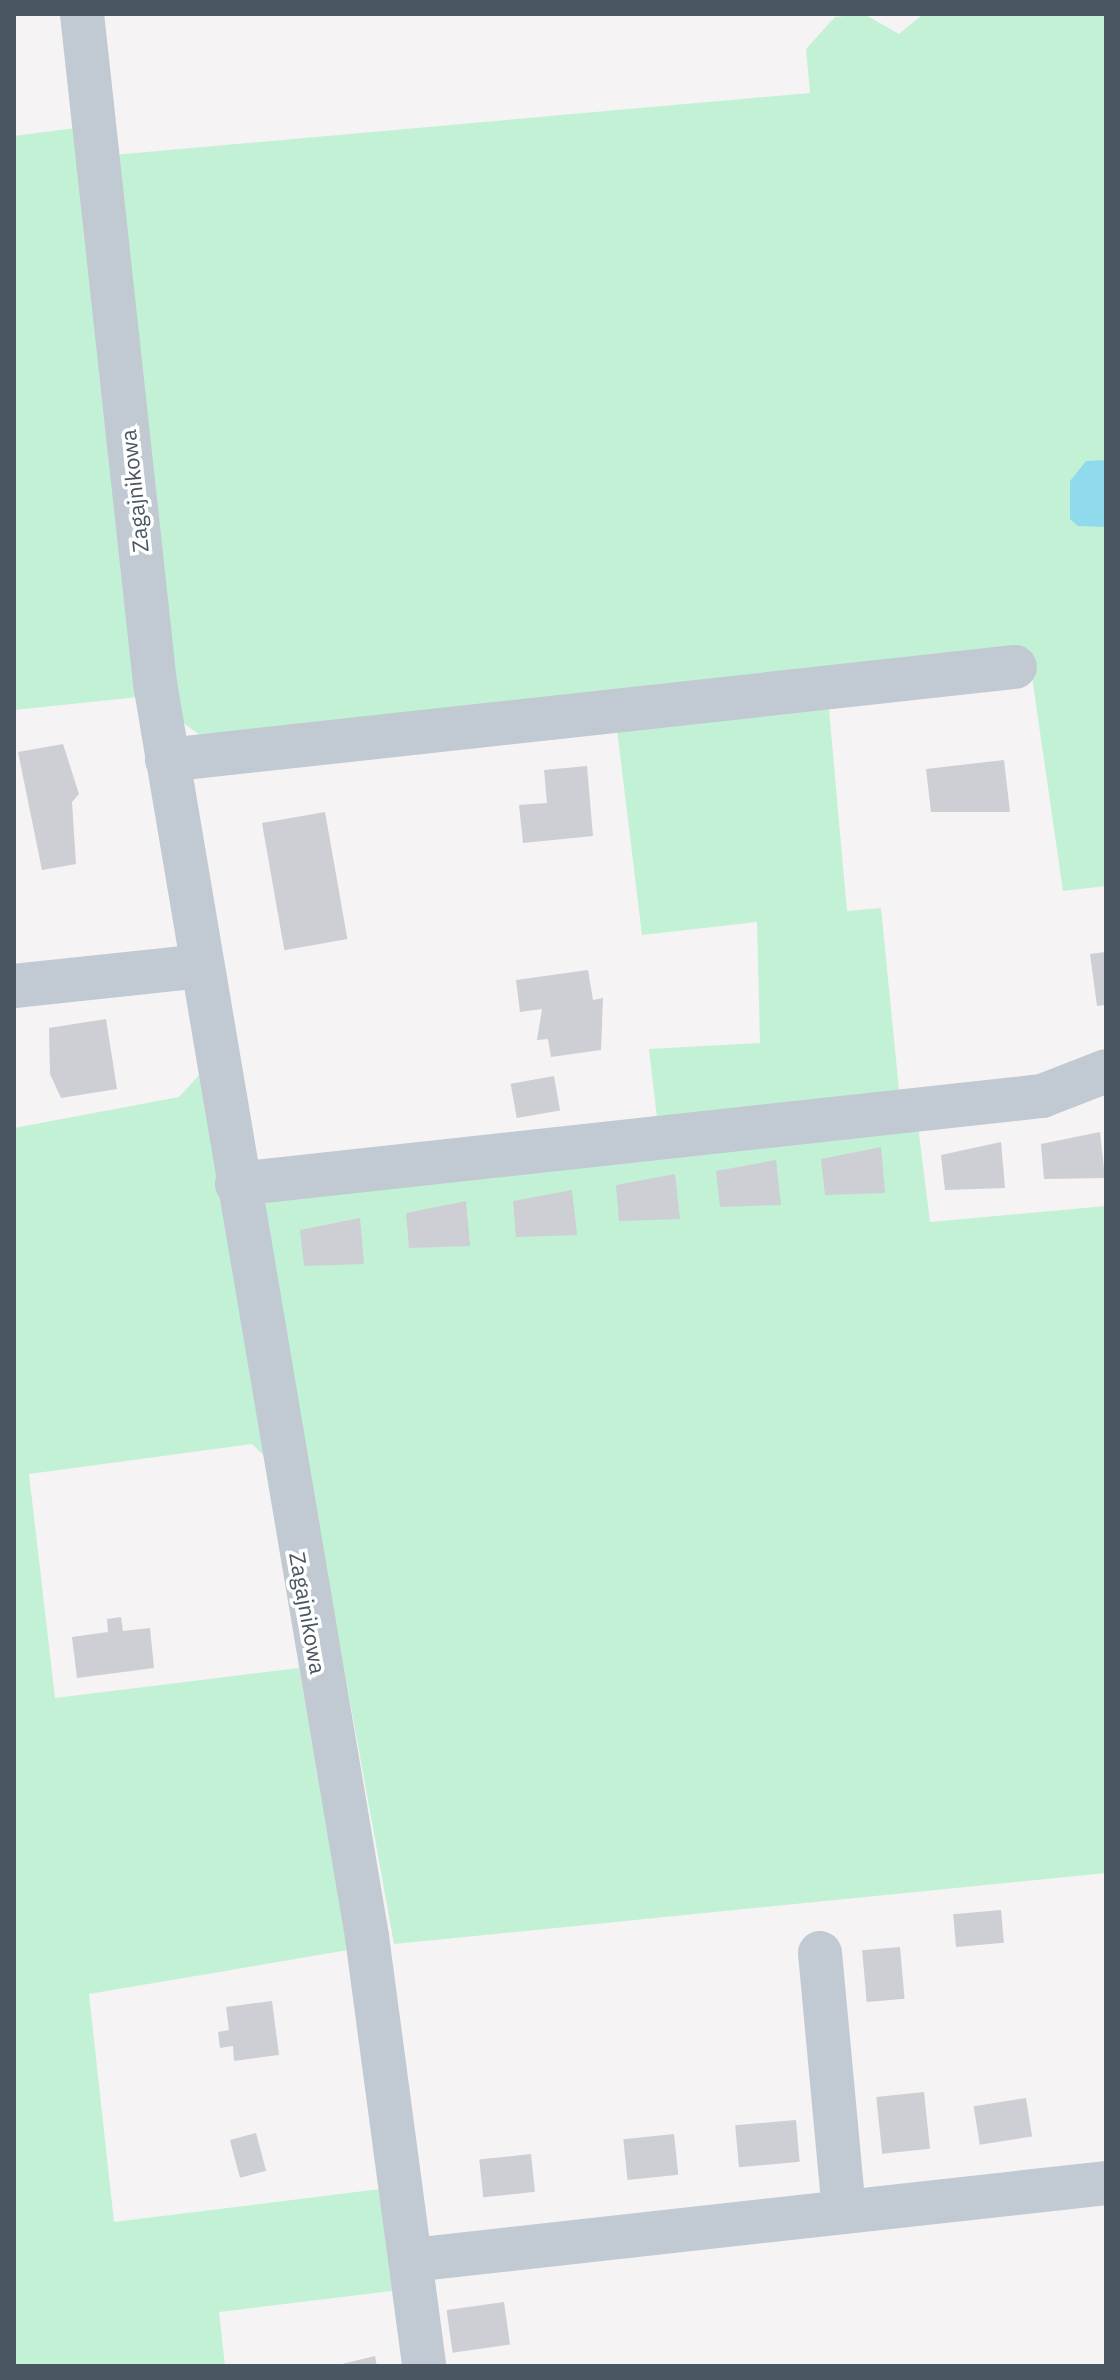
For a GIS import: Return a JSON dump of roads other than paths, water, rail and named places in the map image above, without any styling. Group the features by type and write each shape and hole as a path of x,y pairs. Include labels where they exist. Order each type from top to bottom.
{"street":[{"name":"Zagajnikowa","path":"82,14 167,760 367,1937 424,2366"},
{"path":"167,760 1015,667"},
{"path":"14,986 201,966"},
{"path":"237,1184 1042,1096 1106,1071"},
{"path":"820,1953 844,2212"},
{"path":"412,2260 1106,2183"}],"water":[{"path":"1106,460 1106,527 1078,526 1070,519 1070,481 1086,461"}]}
